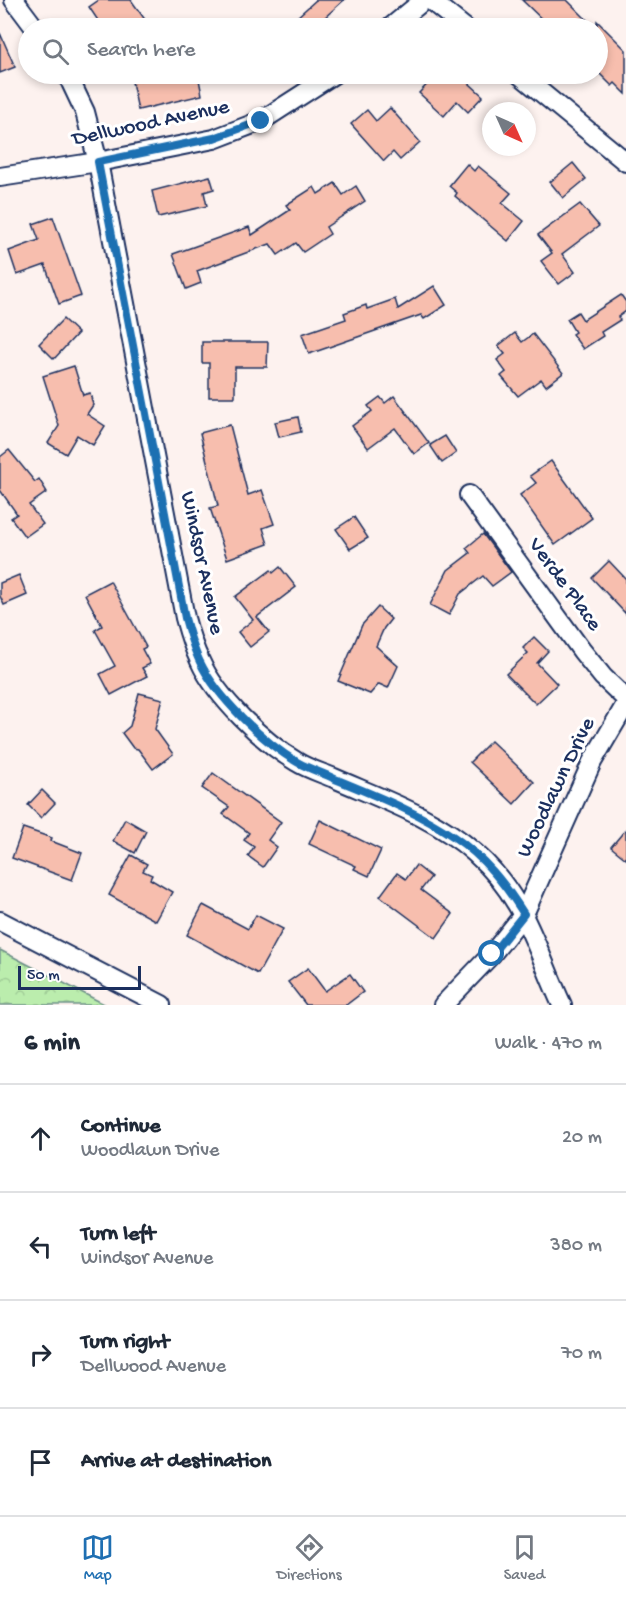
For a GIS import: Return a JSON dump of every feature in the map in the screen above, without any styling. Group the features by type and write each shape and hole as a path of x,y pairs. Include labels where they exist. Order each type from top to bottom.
{"street":[{"path":"14,0 28,18"},
{"path":"402,18 424,0"},
{"path":"430,0 452,18"},
{"name":"Windsor Avenue","path":"72,84 85,112 98,162 185,618 192,644 201,664 212,681 250,726 273,745 298,762 409,811 456,838 491,868 524,914 562,1005"},
{"name":"Dellwood Avenue","path":"0,177 98,162 214,138 261,121 318,84"},
{"path":"531,84 626,162"},
{"name":"Verde Place","path":"469,495 582,651 603,677 626,699"},
{"name":"Woodlawn Drive","path":"443,1005 492,954 524,914 592,762 626,704"},
{"path":"0,921 162,1005"}],"green space":[{"path":"0,950 106,1005 0,1005"}],"building":[{"path":"99,0 131,0 144,18 96,18 89,7"},
{"path":"316,0 344,0 324,18 296,18"},
{"path":"522,0 567,0 585,18 541,18"},
{"path":"608,32 626,50 626,94 615,83 612,86 608,82"},
{"path":"0,33 15,67 0,73"},
{"path":"132,84 200,84 202,95 138,110"},
{"path":"428,84 470,84 483,96 468,112 457,101 444,116 419,93"},
{"path":"390,108 420,142 400,160 393,152 384,161 351,124 367,110 376,121"},
{"path":"573,163 586,179 563,198 550,182"},
{"path":"467,164 474,171 478,166 511,193 502,203 524,221 508,241 455,196 457,193 449,186"},
{"path":"210,176 214,189 204,192 207,206 158,217 152,191"},
{"path":"335,183 343,195 356,186 365,201 326,227 330,234 303,252 296,243 278,255 270,244 197,271 201,283 186,289 173,254 249,227 252,235 290,210 286,205 314,187 318,194"},
{"path":"580,204 599,226 562,254 575,272 559,284 541,261 552,253 538,235"},
{"path":"53,217 81,296 59,304 45,265 17,275 9,251 39,240 33,224"},
{"path":"434,286 446,305 424,319 421,315 309,354 302,334 346,319 344,313 366,305 367,309 395,299 398,309"},
{"path":"621,295 626,302 626,311 618,317 620,320 601,332 603,336 583,349 572,334 575,332 567,319 578,312 583,320"},
{"path":"63,319 78,333 54,359 39,344"},
{"path":"515,333 522,342 533,334 563,373 546,386 541,379 518,396 501,376 506,372 497,360 505,354 498,346"},
{"path":"202,342 268,342 267,367 235,367 235,397 209,397 209,363 202,363"},
{"path":"74,366 83,395 90,393 93,405 87,414 105,426 93,445 77,435 66,454 48,443 59,426 43,376"},
{"path":"394,396 429,443 414,454 395,428 368,448 352,426 372,411 368,406 380,397 385,403"},
{"path":"298,417 301,432 279,437 275,422"},
{"path":"230,425 248,495 262,490 274,524 263,528 268,544 227,559 210,508 218,506 200,433"},
{"path":"445,436 456,453 442,463 430,445"},
{"path":"9,450 35,482 39,479 47,492 29,505 43,524 25,537 11,518 17,514 0,490 0,457"},
{"path":"551,461 592,518 555,545 520,495 536,483 530,476"},
{"path":"354,517 368,538 350,549 336,529"},
{"path":"483,534 511,572 492,586 483,576 460,594 449,615 430,605 448,570 470,553 466,548"},
{"path":"609,561 626,579 626,614 592,578"},
{"path":"280,567 296,587 257,617 269,632 250,647 238,632 253,620 235,597 271,570 273,573"},
{"path":"19,575 27,595 4,605 0,596 0,583"},
{"path":"110,581 146,647 142,649 150,664 142,668 147,676 111,695 100,674 115,666 95,630 102,626 85,594"},
{"path":"378,607 391,619 376,646 398,666 388,688 379,684 370,694 338,681 362,625"},
{"path":"534,637 548,651 537,663 557,684 536,704 506,674 528,653 523,648"},
{"path":"139,693 163,699 155,729 173,754 153,769 122,733 130,726"},
{"path":"491,741 534,782 514,804 470,762"},
{"path":"213,773 281,822 268,840 277,847 263,867 248,856 254,847 244,840 249,833 223,814 229,807 202,788"},
{"path":"42,790 55,803 41,818 28,805"},
{"path":"125,819 146,831 135,853 113,841"},
{"path":"320,820 381,850 369,876 354,869 356,866 309,844"},
{"path":"23,828 52,838 51,841 82,853 72,880 12,858"},
{"path":"626,829 626,859 611,847"},
{"path":"131,855 147,864 143,871 152,875 150,879 172,892 156,921 109,895"},
{"path":"416,865 431,877 421,890 453,914 436,938 380,896 397,873 406,879"},
{"path":"203,905 248,929 256,915 283,929 258,974 187,935"},
{"path":"308,968 325,991 350,974 363,992 346,1005 306,1005 288,982"}],"route":[{"path":"261,121 214,138 98,162 185,618 192,644 212,681 250,726 273,745 298,762 434,824 473,851 491,868 524,914 492,954"}]}
